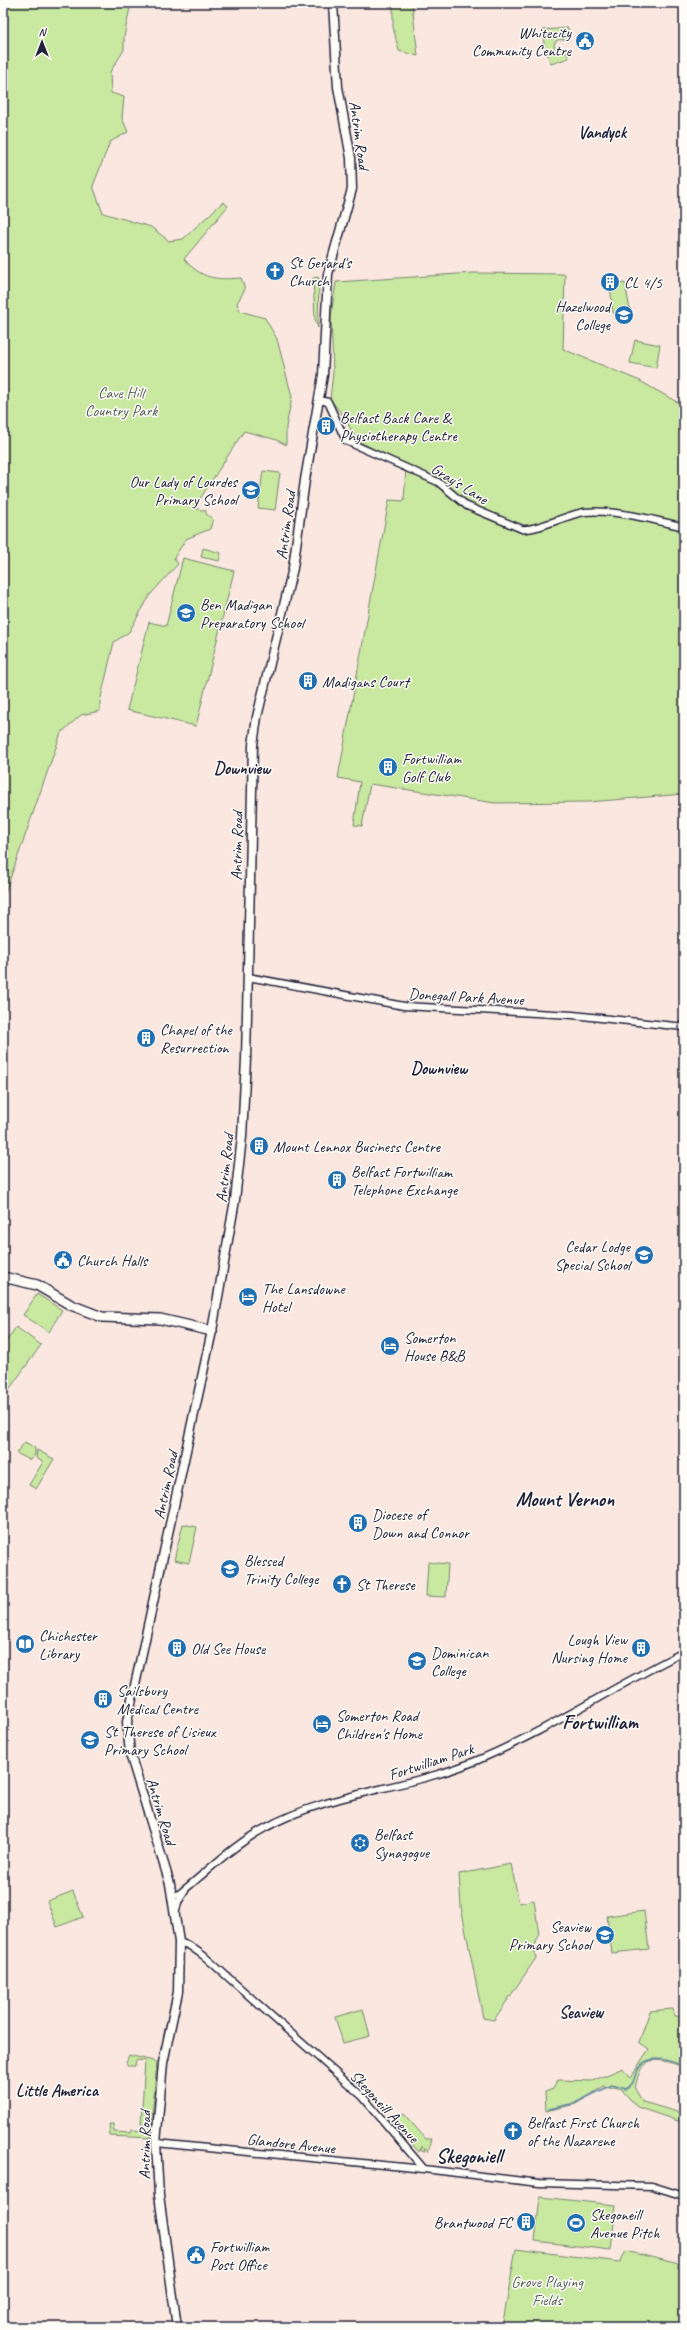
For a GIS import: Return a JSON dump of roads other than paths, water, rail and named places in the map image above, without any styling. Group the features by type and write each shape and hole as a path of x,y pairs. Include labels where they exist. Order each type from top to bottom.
{"highway":[{"path":"3,1277 37,1285 71,1305 102,1317 160,1320 212,1331"}],"main road":[{"name":"Antrim Road","path":"177,2327 159,2192 156,2143 162,2070 178,1992 179,1942 173,1896 130,1754 127,1722 212,1331 229,1244 240,1160 248,977 250,799 254,736 293,568 305,480 325,357 328,274 352,189 351,158 338,87 333,3"}],"street":[{"name":"Gray's Lane","path":"319,400 328,402 346,441 427,476 444,486 467,506 522,529 531,529 568,516 592,512 652,520 684,527"},
{"name":"Donegall Park Avenue","path":"248,977 404,1006 573,1015 684,1027"},
{"name":"Fortwilliam Park","path":"173,1896 187,1888 232,1850 265,1828 321,1806 428,1778 478,1760 560,1719 684,1652"},
{"name":"Fortwilliam Park","path":"176,1913 178,1902 187,1888"},
{"name":"Skegoneill Avenue","path":"179,1942 190,1946 200,1953 356,2090 419,2161 424,2169"},
{"name":"Glandore Avenue","path":"156,2143 424,2169"},
{"path":"409,2168 419,2161"},
{"path":"424,2169 539,2183 652,2186 684,2196"}],"waterway":[{"path":"549,2109 575,2103 612,2085 626,2089 632,2083 641,2065 652,2059 665,2060 684,2066"}],"place":[{"name":"Whitecity Community Centre","path":"585,41"},
{"name":"St Gerard's Church","path":"275,271"},
{"name":"CL 4/5","path":"610,282"},
{"name":"Hazelwood College","path":"624,315"},
{"name":"Belfast Back Care & Physiotherapy Centre","path":"326,426"},
{"name":"Our Lady of Lourdes Primary School","path":"251,490"},
{"name":"Ben Madigan Preparatory School","path":"186,613"},
{"name":"Madigans Court","path":"308,681"},
{"name":"Fortwilliam Golf Club","path":"388,767"},
{"name":"Chapel of the Resurrection","path":"146,1038"},
{"name":"Mount Lennox Business Centre","path":"259,1146"},
{"name":"Belfast Fortwilliam Telephone Exchange","path":"337,1180"},
{"name":"Cedar Lodge Special School","path":"644,1255"},
{"name":"Church Halls","path":"63,1260"},
{"name":"The Lansdowne Hotel","path":"248,1297"},
{"name":"Somerton House B&B","path":"390,1346"},
{"name":"Diocese of Down and Connor","path":"358,1523"},
{"name":"Blessed Trinity College","path":"230,1569"},
{"name":"St Therese","path":"342,1584"},
{"name":"Chichester Library","path":"25,1644"},
{"name":"Old See House","path":"177,1648"},
{"name":"Lough View Nursing Home","path":"641,1648"},
{"name":"Dominican College","path":"417,1661"},
{"name":"Sailsbury Medical Centre","path":"103,1699"},
{"name":"Somerton Road Children's Home","path":"322,1724"},
{"name":"St Therese of Lisieux Primary School","path":"90,1740"},
{"name":"Belfast Synagogue","path":"360,1843"},
{"name":"Seaview Primary School","path":"605,1935"},
{"name":"Belfast First Church of the Nazarene","path":"513,2131"},
{"name":"Brantwood FC","path":"526,2222"},
{"name":"Skegoneill Avenue Pitch","path":"576,2223"},
{"name":"Fortwilliam Post Office","path":"196,2255"}],"district":[{"name":"Vandyck","path":"602,132"},
{"name":"Downview","path":"242,768"},
{"name":"Downview","path":"439,1068"},
{"name":"Mount Vernon","path":"565,1499"},
{"name":"Fortwilliam","path":"600,1722"},
{"name":"Seaview","path":"581,2012"},
{"name":"Little America","path":"57,2090"},
{"name":"Skegoniell","path":"469,2156"}],"park label":[{"name":"Cave Hill Country Park","path":"121,401"},
{"name":"Grove Playing Fields","path":"547,2290"}]}
